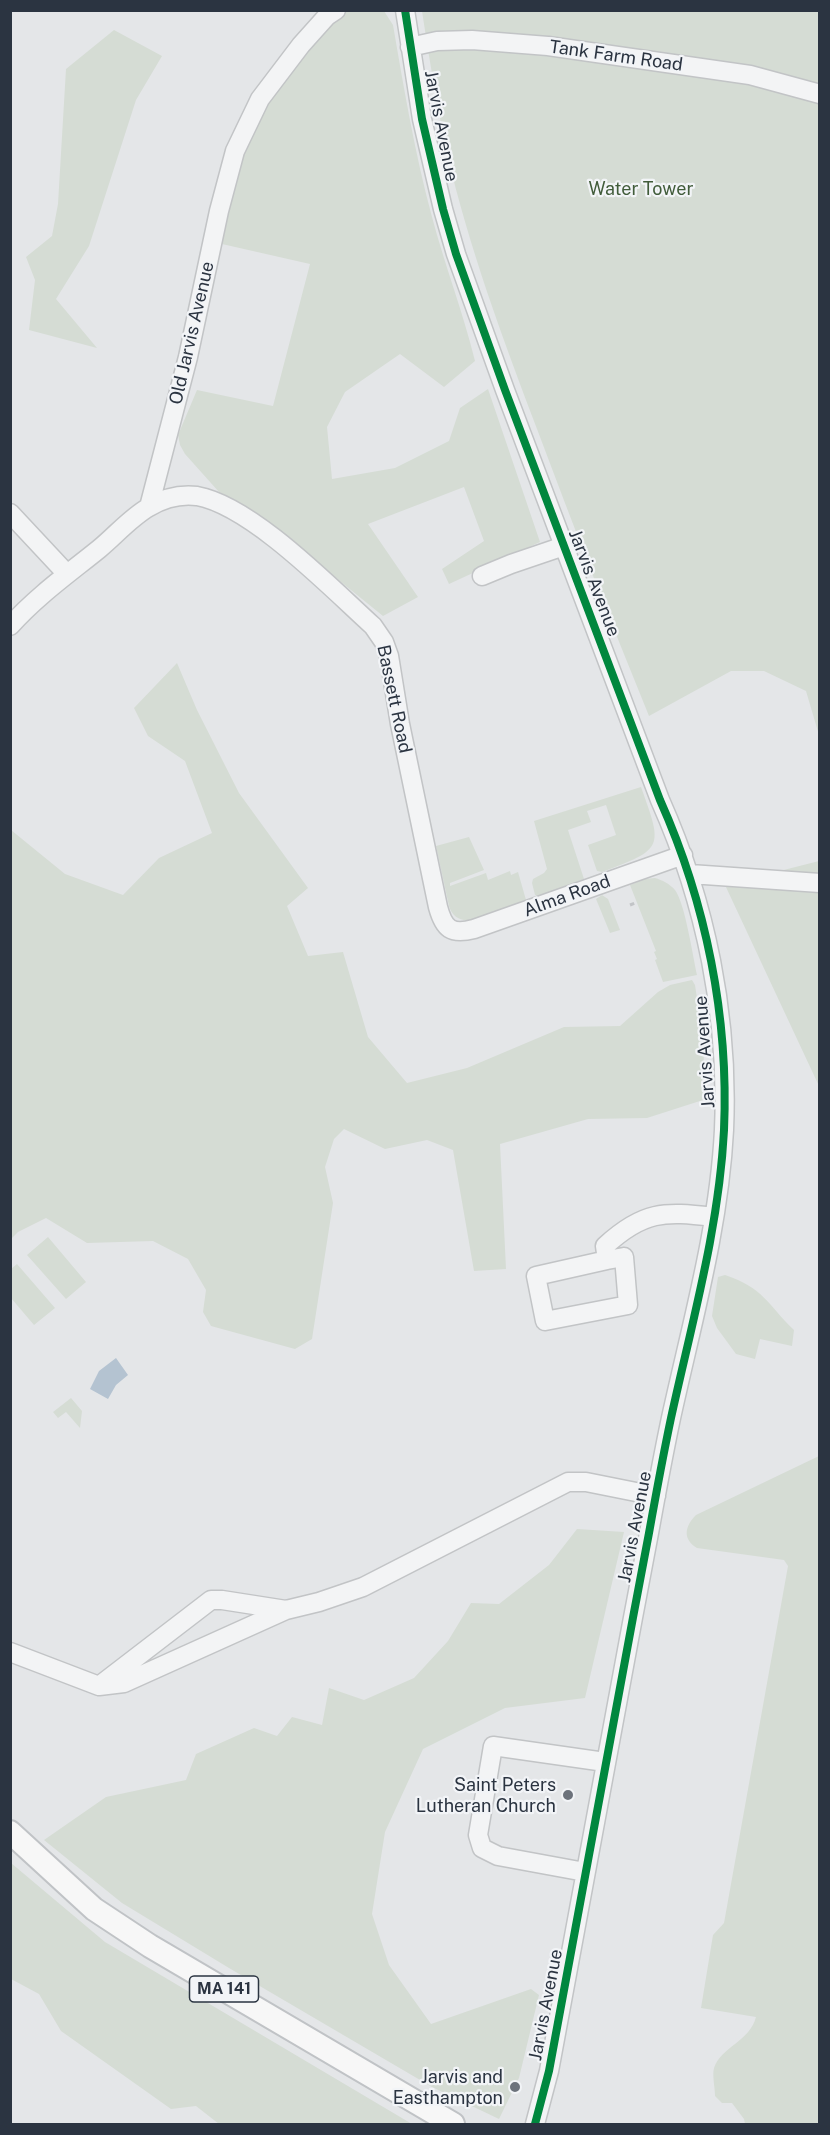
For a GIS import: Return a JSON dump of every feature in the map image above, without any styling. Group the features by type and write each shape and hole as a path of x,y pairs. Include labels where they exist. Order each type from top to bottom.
{"main road":[{"name":"MA 141","path":"10,1832 94,1909 160,1952 453,2124"}],"street":[{"name":"Old Jarvis Avenue","path":"149,507 188,357 219,211 235,151 260,99 301,45 327,16 336,10"},
{"name":"Jarvis Avenue","path":"405,10 432,164 456,254 496,369 690,874 713,969 724,1060 724,1132 707,1265 671,1418 549,2071 535,2124"},
{"name":"Tank Farm Road","path":"410,47 437,41 471,40 549,46 750,75 819,93"},
{"name":"Bassett Road","path":"149,507 174,497 196,496 232,510 259,527 291,552 373,626 384,642 388,656 436,898 441,919 451,930"},
{"path":"10,626 46,590 110,539 130,519 149,507"},
{"path":"10,513 67,574"},
{"path":"482,576 564,546"},
{"name":"Alma Road","path":"451,930 459,932 474,929 683,855"},
{"path":"690,874 819,883"},
{"path":"607,1260 605,1246 617,1233 637,1221 674,1213 713,1217"},
{"path":"624,1257 628,1305 545,1321 536,1276 607,1260 624,1257"},
{"path":"10,1652 99,1686 124,1683 286,1610 363,1587 567,1482 586,1482 656,1497"},
{"path":"99,1686 211,1600 286,1610"},
{"path":"585,1872 498,1856 482,1848 478,1835 489,1767 493,1746 605,1762"}],"path":[{"path":"630,905 635,903"}],"green space":[{"path":"346,11 384,11 393,25 410,121 426,193 475,361 444,387 400,354 345,392 327,427 332,479 395,468 449,441 460,408 488,389 540,542 449,584 442,569 484,541 464,487 368,524 418,597 383,616 304,552 219,492 185,454 178,435 197,390 273,406 310,264 222,244 227,212 243,150 256,120 277,87 322,32"},
{"name":"Water Tower","path":"422,11 819,11 819,735 806,691 764,671 731,671 649,716 551,465 499,327 476,258 447,153"},
{"path":"114,30 162,56 136,100 89,246 56,299 97,348 29,330 35,280 26,257 52,236 58,204 66,69"},
{"path":"177,663 197,710 239,793 308,888 287,906 308,956 343,952 368,1037 407,1083 467,1068 564,1027 620,1026 658,992 670,985 692,980 695,985 704,1045 703,1100 647,1118 588,1119 500,1144 506,1269 474,1271 453,1150 427,1140 385,1149 344,1129 334,1139 325,1167 333,1203 312,1339 295,1349 211,1326 203,1312 206,1290 188,1259 153,1241 87,1243 46,1218 18,1232 11,1239 11,830 65,874 123,895 159,858 212,833 185,761 148,736 134,708"},
{"path":"641,787 655,835 653,844 647,851 637,858 602,872 597,871 588,845 616,835 606,805 587,811 591,822 568,830 584,879 538,896 535,895 533,879 547,869 534,821"},
{"path":"469,837 484,870 450,883 450,886 486,873 488,880 510,871 511,875 518,872 526,900 470,920 459,919 452,913 436,846"},
{"path":"819,861 819,1086 725,885"},
{"path":"655,878 671,886 679,897 697,975 663,982 655,960 657,959 654,952 656,951 630,885 644,879"},
{"path":"602,895 608,899 620,930 610,933 596,899"},
{"path":"48,1237 86,1282 66,1299 27,1255"},
{"path":"17,1264 55,1308 34,1325 11,1298 11,1269"},
{"path":"725,1275 748,1285 771,1305 794,1330 792,1346 760,1339 755,1359 736,1354 717,1328 712,1316 718,1277"},
{"path":"71,1398 82,1411 80,1428 66,1412 58,1418 53,1412"},
{"path":"819,1456 819,2124 745,2124 732,2103 722,2103 715,2096 713,2071 723,2055 748,2032 756,2017 701,2008 713,1935 724,1923 788,1566 784,1560 697,1548 689,1541 687,1532 689,1524 696,1515"},
{"path":"577,1529 624,1532 585,1698 505,1708 423,1749 385,1832 372,1914 389,1965 431,2024 531,1989 539,1995 519,2078 499,2119 432,2087 122,1903 44,1840 106,1797 186,1780 196,1754 254,1728 277,1736 292,1717 322,1725 329,1688 364,1700 414,1678 448,1641 471,1603 499,1604 549,1565"},
{"path":"11,1863 105,1942 412,2124 219,2124 196,2106 171,2109 61,2031 39,1994 11,1979"}],"water":[{"path":"116,1358 128,1375 116,1385 108,1399 90,1389 99,1371"}],"cycle path":[{"path":"405,10 422,119 456,254 690,879 711,961 723,1045 724,1130 711,1239 665,1447 549,2071 535,2124"}],"place":[{"name":"Saint Peters Lutheran Church","path":"568,1795"},
{"name":"Jarvis and Easthampton","path":"515,2087"}]}
